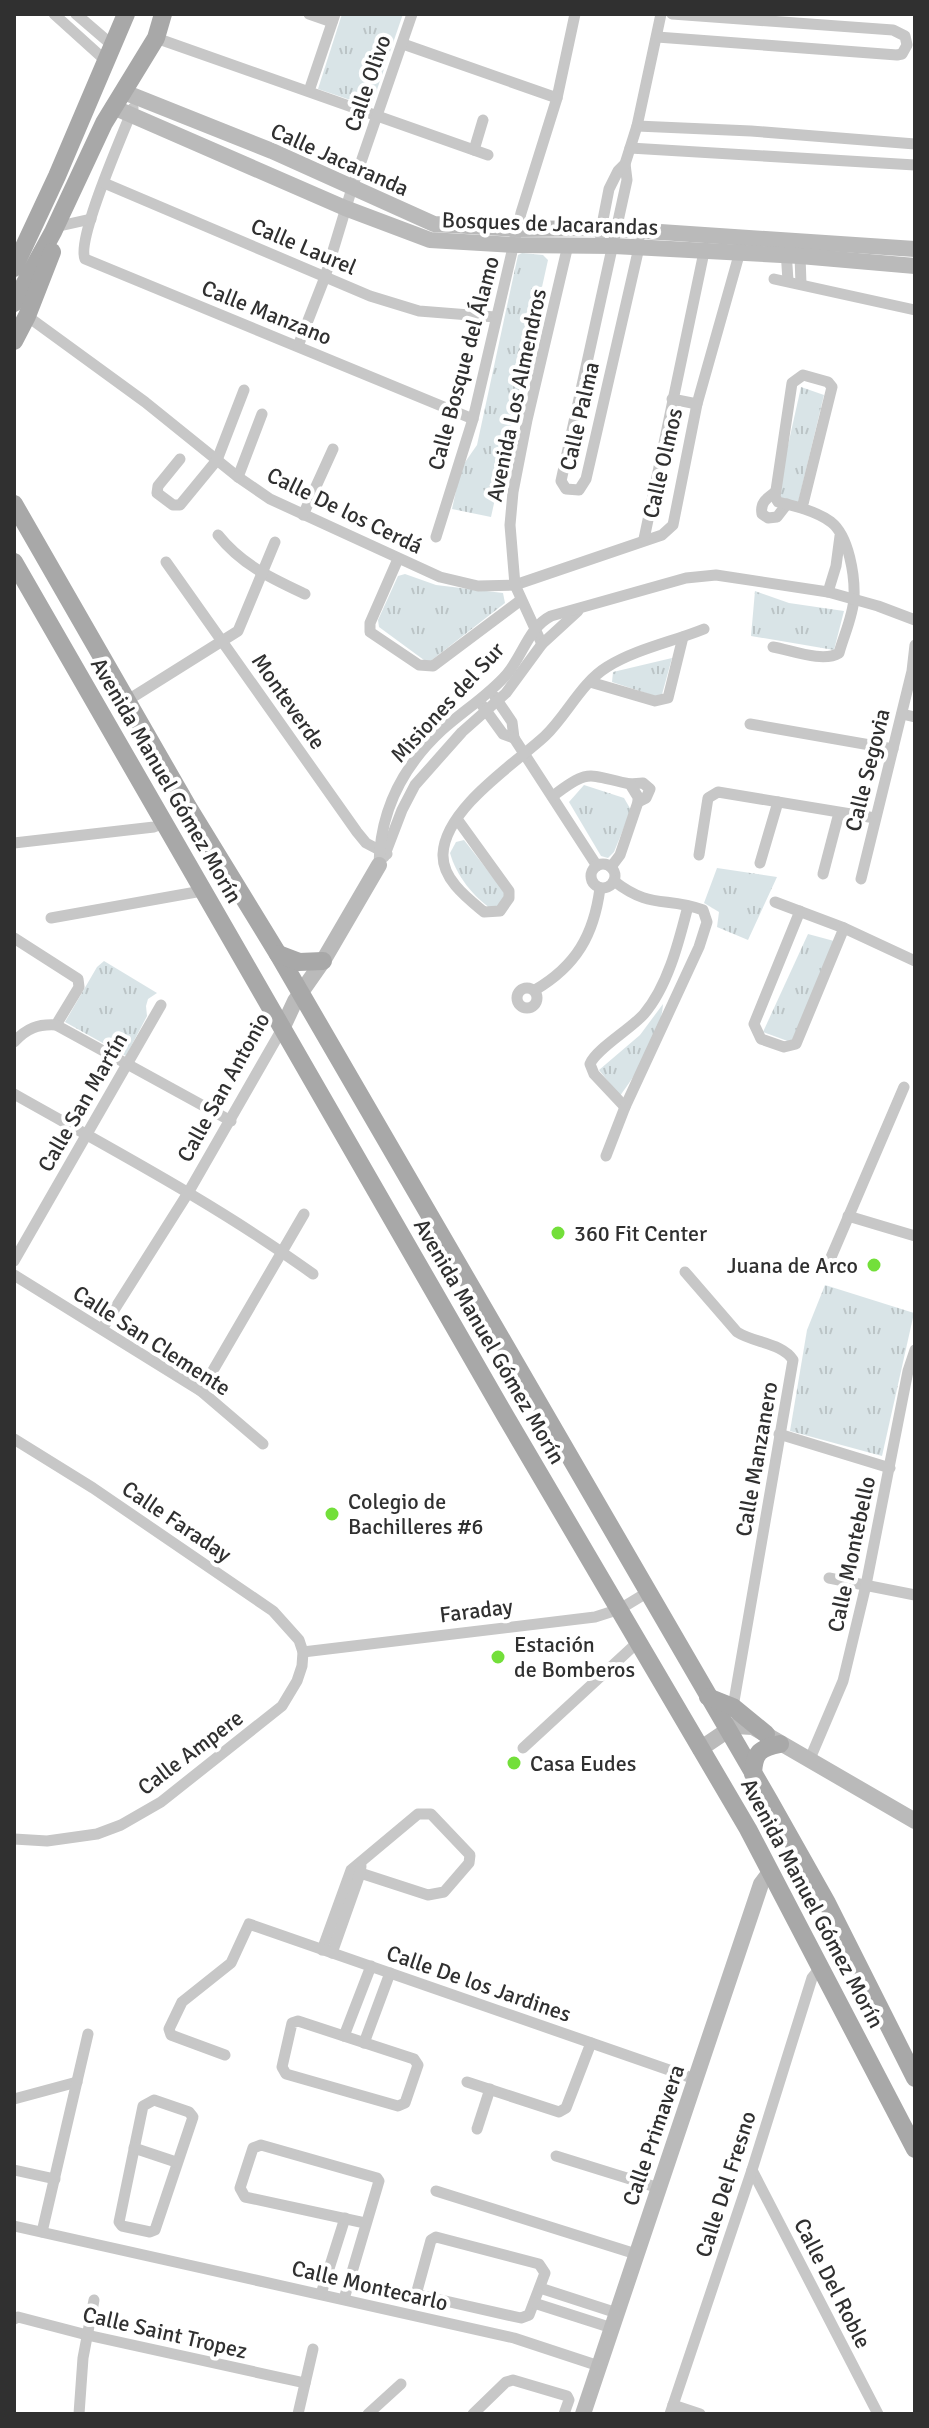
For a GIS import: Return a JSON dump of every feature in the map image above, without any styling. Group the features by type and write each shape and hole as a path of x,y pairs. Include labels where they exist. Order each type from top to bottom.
{"main road":[{"path":"14,268 126,14"},
{"path":"40,250 53,232 96,139 126,103 156,38 163,14"},
{"path":"18,314 93,166 97,152 96,139"},
{"path":"14,341 18,314 40,250 46,201"},
{"name":"Avenida Manuel Gómez Morín","path":"14,504 728,1730 827,1903 915,2078"},
{"name":"Avenida Manuel Gómez Morín","path":"14,562 474,1362 709,1760 909,2128 915,2149"},
{"path":"94,700 114,705 128,700"},
{"path":"119,741 126,729 144,727"},
{"path":"278,954 299,962 323,961"},
{"path":"457,1329 475,1331 491,1324"},
{"path":"474,1362 486,1351 498,1350 510,1354"},
{"path":"708,1697 733,1707 773,1739 756,1753 753,1774"}],"street":[{"path":"54,14 109,53"},
{"path":"76,14 109,53"},
{"path":"309,14 334,18 309,91"},
{"name":"Calle Olivo","path":"298,346 325,277 345,208 412,14"},
{"name":"Calle Bosque del Álamo","path":"436,537 473,419 495,317 557,98 575,14"},
{"name":"Calle Palma","path":"641,239 586,479 582,488 573,491 564,487 561,481 587,366 608,237 627,180 625,164 637,126 661,14"},
{"path":"657,37 897,55 902,54 907,45 905,36 893,30 672,14"},
{"path":"786,45 788,24"},
{"path":"156,38 488,155"},
{"path":"403,44 557,98"},
{"name":"Calle Jacaranda","path":"126,103 272,151 434,224 516,237 608,237"},
{"name":"Bosques de Jacarandas","path":"126,103 262,173 430,240 516,237 568,245 608,237 641,239 704,252 870,254 915,266"},
{"name":"Calle Manzano","path":"126,103 82,249 85,259 473,419"},
{"path":"474,150 483,120"},
{"path":"637,126 915,144"},
{"path":"750,153 751,131"},
{"path":"856,160 858,138"},
{"path":"630,148 915,165"},
{"path":"262,173 272,151"},
{"name":"Calle Laurel","path":"104,183 402,307 495,317"},
{"path":"64,225 91,219"},
{"path":"641,239 744,236 791,251 794,283"},
{"name":"Calle Olmos","path":"704,252 644,539 662,535 673,525 697,404 744,236"},
{"name":"Avenida Los Almendros","path":"542,644 515,585 510,547 513,492 568,245"},
{"path":"870,254 915,249"},
{"path":"774,279 915,310"},
{"name":"Calle De los Cerdá","path":"18,314 145,402 270,499 398,559 460,583 515,585 644,539"},
{"path":"587,366 610,371"},
{"path":"773,647 835,656 839,653 854,599 847,548 832,522 776,500 774,493 792,383 803,375 828,382 832,391 802,508"},
{"path":"180,459 158,486 157,493 173,505 180,505 217,460 244,390"},
{"path":"672,399 697,404"},
{"path":"238,477 262,414"},
{"path":"303,515 333,449"},
{"path":"774,493 764,501 762,514 768,518 777,517 787,504"},
{"path":"218,535 232,552 261,574 305,594"},
{"path":"828,592 840,536"},
{"path":"128,700 238,631 275,542"},
{"path":"398,559 370,623 370,632 419,665 433,666 521,600"},
{"name":"Monteverde","path":"166,562 357,832 382,856"},
{"path":"836,566 851,569"},
{"path":"534,629 551,616 701,576 731,577 828,592 915,620"},
{"name":"Misiones del Sur","path":"382,856 415,785 462,732 522,676 542,644 578,610"},
{"name":"Misiones del Sur","path":"382,856 385,815 405,773 441,731 490,690 518,660 534,629"},
{"path":"457,819 509,891 509,898 496,913 484,912 465,896 447,870 443,855 457,819 523,752 554,727 590,682 607,667 704,629"},
{"path":"590,682 655,701 665,700 683,637"},
{"name":"Calle Segovia","path":"861,879 913,669 915,645"},
{"path":"490,690 512,722 514,738 597,866"},
{"path":"478,700 503,734 514,738"},
{"path":"902,714 915,717"},
{"path":"750,724 893,749"},
{"path":"553,796 575,779 586,775 630,784 638,802 620,855 611,867"},
{"path":"699,855 708,798 718,792 875,818"},
{"path":"760,863 778,802"},
{"path":"823,874 839,813"},
{"path":"14,843 154,827 164,823"},
{"name":"Calle San Antonio","path":"102,1329 231,1121 300,994 323,961 382,856"},
{"path":"604,864 615,873 614,881 610,886 600,888 591,880 591,872 604,864"},
{"path":"606,1156 707,922 703,910 642,899 614,881"},
{"path":"535,990 555,978 579,952 597,912 600,888"},
{"path":"51,918 202,891"},
{"path":"775,902 844,928 915,961"},
{"path":"625,1107 594,1074 590,1064 595,1055 644,1014 661,986 688,906"},
{"path":"800,911 754,1024 761,1039 784,1047 793,1046 798,1041 844,928"},
{"path":"14,938 75,976 79,987 56,1025"},
{"path":"661,986 678,994"},
{"name":"Calle San Martín","path":"14,1261 161,1005"},
{"path":"14,1042 36,1026 56,1025 231,1121"},
{"path":"826,1269 904,1087"},
{"path":"14,1094 188,1193 313,1274"},
{"path":"201,1391 304,1214"},
{"path":"848,1216 915,1236"},
{"name":"Calle Manzanero","path":"685,1272 737,1332 747,1339 786,1351 793,1360 733,1707"},
{"name":"Calle San Clemente","path":"14,1275 201,1391 263,1444"},
{"name":"Calle Montebello","path":"809,1761 843,1681 915,1350"},
{"path":"779,1434 890,1468"},
{"name":"Calle Faraday","path":"14,1439 93,1488 273,1611 299,1640 303,1652"},
{"path":"829,1578 915,1595"},
{"name":"Faraday","path":"303,1652 595,1617 620,1609 648,1592"},
{"path":"523,1748 638,1642"},
{"name":"Calle Ampere","path":"14,1839 47,1841 97,1834 121,1825 161,1802 282,1706 297,1681 303,1652"},
{"path":"700,1749 728,1730 747,1725 915,1821"},
{"path":"327,1951 357,1869 418,1814 426,1812 446,1827 470,1855 469,1863 438,1895 428,1895 357,1869"},
{"name":"Calle Primavera","path":"583,2414 761,1884 770,1872"},
{"name":"Calle De los Jardines","path":"225,2055 171,2035 169,2029 182,2002 231,1963 249,1924 695,2079"},
{"path":"344,2036 371,1966"},
{"name":"Calle Del Fresno","path":"672,2410 812,1978 820,1968"},
{"path":"364,2043 390,1973"},
{"path":"295,2021 344,2036 417,2063 403,2105 283,2071 295,2021"},
{"path":"42,2232 88,2034"},
{"path":"467,2082 554,2112 563,2110 591,2043"},
{"path":"14,2099 77,2082"},
{"path":"477,2129 490,2089"},
{"path":"154,2100 189,2112 193,2117 176,2162 155,2230 150,2232 122,2226 119,2222 143,2106 154,2100"},
{"path":"344,2299 365,2223 380,2184 377,2178 261,2145 253,2148 240,2188 242,2194 365,2223"},
{"path":"134,2148 176,2162"},
{"path":"556,2156 659,2188"},
{"path":"14,2170 55,2179"},
{"name":"Calle Del Roble","path":"752,2170 878,2414"},
{"path":"436,2191 636,2254"},
{"path":"321,2294 345,2218"},
{"name":"Calle Montecarlo","path":"14,2226 514,2338 599,2366"},
{"path":"130,2251 135,2230"},
{"path":"440,2237 539,2264 545,2273 534,2303 529,2315 521,2318 422,2297 417,2291 431,2240 440,2237"},
{"path":"335,2248 356,2253"},
{"path":"540,2288 614,2320"},
{"path":"79,2414 80,2377 94,2300"},
{"path":"534,2303 614,2320"},
{"name":"Calle Saint Tropez","path":"16,2318 305,2383"},
{"path":"298,2414 313,2349"},
{"path":"473,2414 506,2382 518,2380 567,2396 569,2400 564,2414"},
{"path":"368,2414 401,2384"},
{"path":"672,2410 700,2414"}],"green space":[{"path":"342,14 403,14 371,107 318,89"},
{"path":"518,255 543,255 548,260 491,517 452,509 461,468 477,445"},
{"path":"801,387 824,395 798,503 776,499"},
{"path":"405,574 436,585 503,593 505,603 428,663 379,627 378,620 398,576"},
{"path":"755,591 789,603 844,611 834,650 751,636"},
{"path":"672,658 661,698 612,682 613,672"},
{"path":"584,785 624,798 631,810 614,852 608,858 601,856 569,802"},
{"path":"464,840 506,894 500,908 493,910 479,899 456,869 450,853 456,842"},
{"path":"717,868 777,877 748,940 717,927 719,912 704,903"},
{"path":"808,934 834,941 793,1043 763,1032"},
{"path":"104,961 157,993 148,999 147,1016 126,1056 65,1022 97,967"},
{"path":"663,1004 653,1041 620,1096 599,1070 640,1035"},
{"path":"825,1285 914,1313 882,1456 790,1431 807,1330"}],"place":[{"name":"360 Fit Center","path":"558,1233"},
{"name":"Juana de Arco","path":"874,1265"},
{"name":"Colegio de Bachilleres #6","path":"332,1514"},
{"name":"Estación de Bomberos","path":"498,1657"},
{"name":"Casa Eudes","path":"514,1763"}]}
